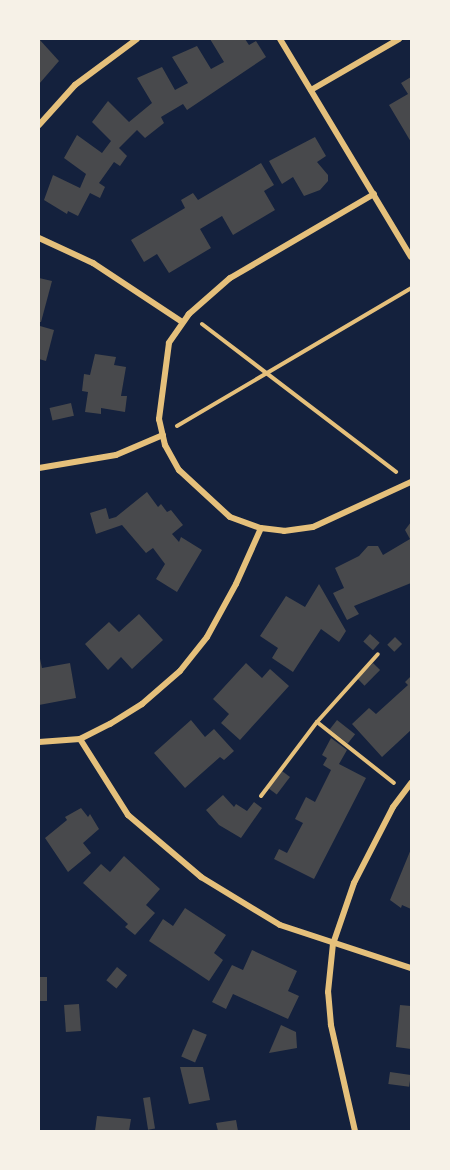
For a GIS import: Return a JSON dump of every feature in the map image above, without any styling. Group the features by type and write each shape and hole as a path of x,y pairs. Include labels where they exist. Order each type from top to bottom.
{"street":[{"path":"39,125 75,85 136,39"},
{"path":"280,39 411,257"},
{"path":"311,90 399,39"},
{"path":"374,194 230,278 189,314 169,343 164,367 159,419 163,435 179,470 203,495 230,517 261,528 284,531 313,527 410,482"},
{"path":"39,238 93,263 182,322"},
{"path":"39,468 116,455 163,435"},
{"path":"39,742 80,739 142,704 180,671 217,619 261,528"},
{"path":"80,739 128,815 201,877 280,925 411,968"},
{"path":"356,1131 331,1025 328,992 333,944 354,884 411,783"}],"path":[{"path":"163,435 411,288"},
{"path":"189,314 410,482"},
{"path":"261,796 316,722 378,654"},
{"path":"316,722 405,791"}],"building":[{"path":"39,39 59,61 39,84"},
{"path":"210,39 245,39 249,45 256,41 266,57 187,110 183,104 161,117 164,123 145,138 137,130 119,148 127,156 120,166 114,162 99,183 105,187 100,198 90,193 78,216 68,211 67,214 44,200 53,175 80,188 86,174 64,158 77,135 102,153 111,141 92,122 108,101 129,122 152,103 137,78 162,67 175,90 188,83 172,57 197,46 211,69 224,62"},
{"path":"411,77 411,142 389,105 408,94 401,83"},
{"path":"315,137 326,156 317,162 328,175 328,181 320,190 304,196 293,177 282,184 269,161"},
{"path":"261,163 274,185 264,191 275,210 233,235 222,216 200,229 211,248 169,273 157,254 144,262 131,240 185,208 181,200 193,193 198,200"},
{"path":"39,278 52,281 41,322 39,322"},
{"path":"40,326 54,330 46,361 39,359"},
{"path":"95,354 116,357 114,365 126,367 121,396 127,396 125,412 101,408 101,414 85,412 88,392 82,391 84,374 90,375"},
{"path":"71,403 74,416 52,421 50,408"},
{"path":"147,492 158,507 161,504 167,512 171,510 183,525 172,534 179,542 181,537 202,550 177,592 156,579 165,564 153,548 146,553 122,525 96,534 90,513 106,508 109,519 116,517"},
{"path":"411,522 411,583 354,606 359,614 347,620 333,593 344,588 335,568 359,556 368,546 378,546 383,555 410,539 405,530"},
{"path":"319,584 346,631 339,642 321,629 293,672 272,658 278,648 260,636 286,596 305,607"},
{"path":"139,614 163,640 132,669 121,657 108,670 85,644 109,622 119,632"},
{"path":"370,634 380,643 373,650 363,641"},
{"path":"395,637 402,644 394,652 387,645"},
{"path":"39,654 42,668 70,663 76,698 39,705"},
{"path":"246,663 262,678 270,669 289,686 240,740 221,723 229,714 213,699"},
{"path":"373,663 380,670 365,686 357,679"},
{"path":"411,676 411,730 382,757 352,724 369,708 376,714 408,685 405,682"},
{"path":"191,720 205,737 214,729 234,751 224,760 220,757 185,788 154,753"},
{"path":"337,720 355,734 348,744 330,729"},
{"path":"331,738 347,750 339,764 366,778 314,879 274,859 279,849 287,853 303,823 295,819 306,797 315,802 331,770 323,765 327,758 322,755"},
{"path":"282,771 290,777 277,795 269,789"},
{"path":"223,795 234,807 236,804 247,811 254,802 262,808 241,838 219,825 206,810"},
{"path":"81,808 88,817 90,814 99,829 83,843 91,853 68,872 45,838 67,820 65,817"},
{"path":"411,849 411,909 402,905 401,908 390,900"},
{"path":"124,856 160,889 146,905 155,913 135,935 125,927 128,924 83,883 101,864 110,872"},
{"path":"185,908 226,935 214,953 223,960 209,981 149,941 163,919 173,926"},
{"path":"252,950 297,971 288,991 299,996 288,1019 233,994 226,1009 212,1002 232,965 243,970"},
{"path":"117,967 127,975 116,988 106,980"},
{"path":"39,977 47,977 47,1001 39,1001"},
{"path":"79,1004 81,1031 66,1032 64,1005"},
{"path":"400,1005 411,1006 411,1049 396,1047"},
{"path":"281,1025 296,1032 297,1048 269,1053"},
{"path":"193,1029 207,1035 195,1062 181,1057"},
{"path":"180,1067 203,1067 210,1100 189,1104"},
{"path":"390,1072 411,1075 409,1087 388,1084"},
{"path":"150,1097 155,1129 148,1130 143,1098"},
{"path":"97,1116 131,1119 129,1131 95,1131"},
{"path":"236,1120 238,1131 218,1131 216,1123"}]}
